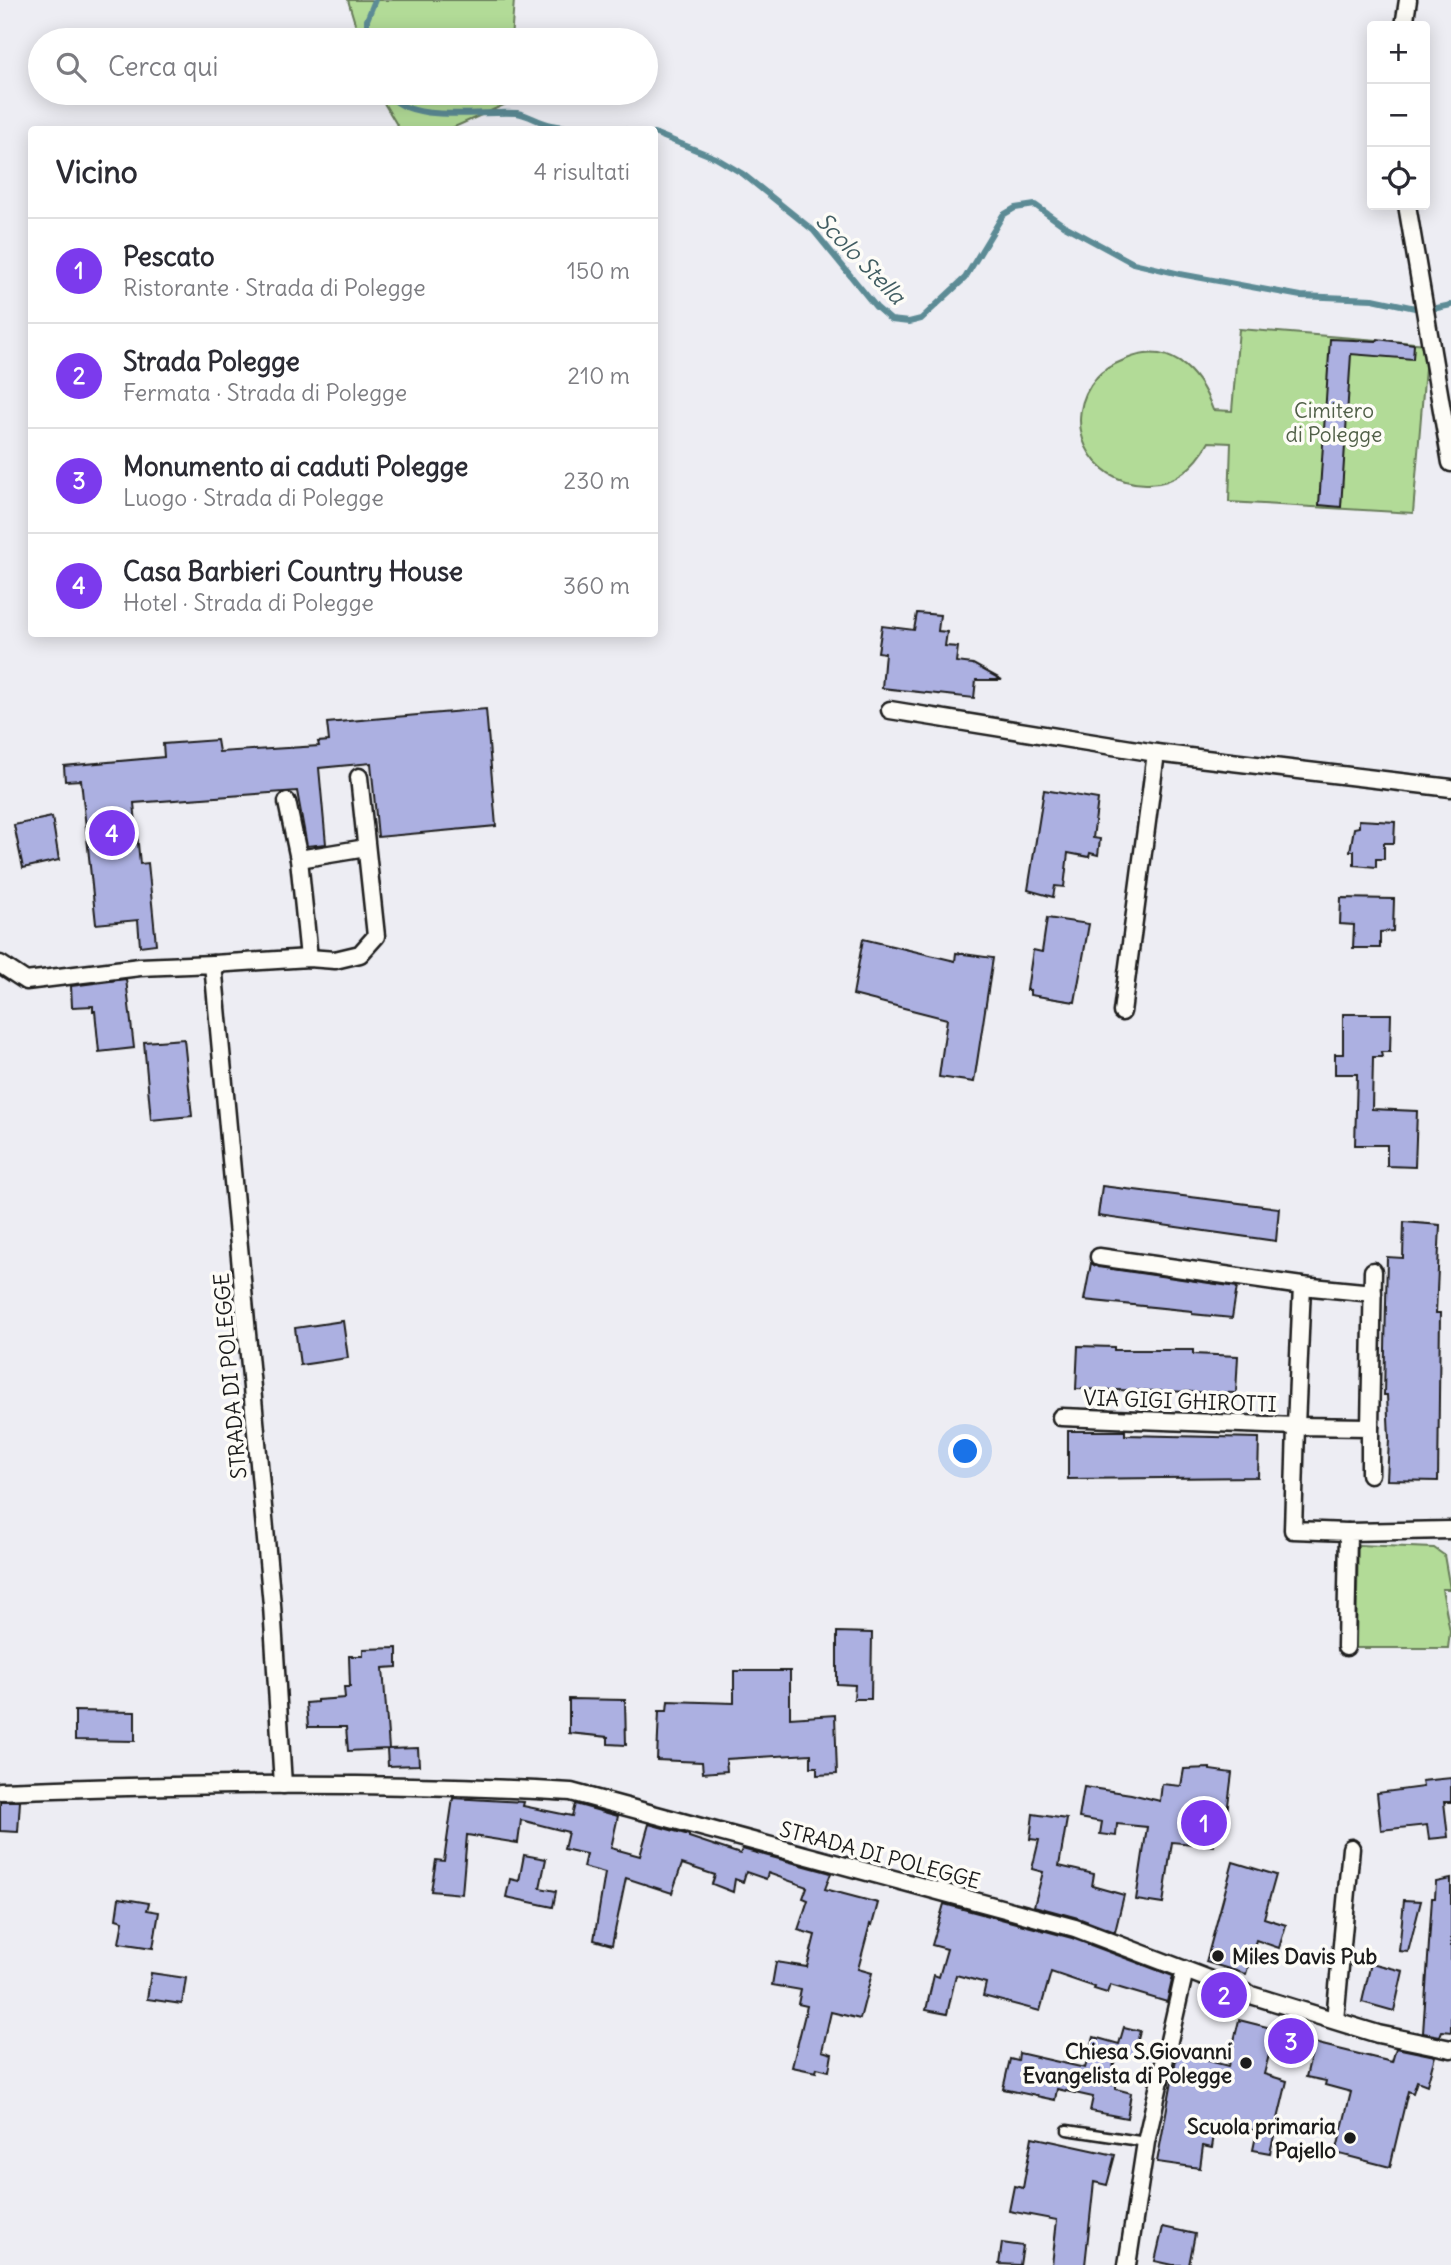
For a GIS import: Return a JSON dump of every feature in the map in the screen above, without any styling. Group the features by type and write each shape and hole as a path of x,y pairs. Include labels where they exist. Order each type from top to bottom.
{"street":[{"path":"1405,21 1408,0"},
{"path":"1408,210 1451,463"},
{"path":"890,710 1156,753 1451,788"},
{"path":"1122,1012 1156,753"},
{"path":"0,964 26,981 140,967 309,958 335,960 360,954 376,936 359,778"},
{"path":"287,802 299,859 309,958"},
{"path":"299,859 366,848"},
{"name":"STRADA DI POLEGGE","path":"213,964 272,1605 283,1785"},
{"path":"1099,1257 1302,1286 1373,1293"},
{"path":"1370,1474 1373,1270"},
{"name":"VIA GIGI GHIROTTI","path":"1302,1286 1293,1530 1451,1530"},
{"name":"VIA GIGI GHIROTTI","path":"1061,1417 1370,1427"},
{"path":"1346,1647 1348,1532"},
{"name":"STRADA DI POLEGGE","path":"0,1791 157,1785 283,1785 497,1788 571,1792 1075,1928 1237,1991 1378,2034 1451,2049"},
{"path":"1335,2020 1352,1848"},
{"path":"1127,2265 1146,2143 1185,1970"}],"lane":[{"path":"1068,2130 1146,2143"}],"green space":[{"path":"348,0 514,0 512,28 356,28"},
{"path":"385,105 504,105 457,126 398,126"},
{"name":"Cimitero di Polegge","path":"1239,329 1427,344 1413,513 1229,502 1231,443 1209,442 1198,459 1184,472 1156,483 1126,481 1109,473 1095,461 1086,447 1081,430 1081,412 1086,394 1100,374 1117,363 1140,355 1168,356 1190,371 1207,395 1213,410 1232,411"},
{"path":"1358,1545 1434,1548 1444,1555 1450,1589 1442,1589 1450,1631 1448,1648 1356,1648"}],"building":[{"path":"1330,339 1378,339 1414,344 1413,359 1351,354 1341,507 1319,505"},
{"path":"917,613 940,615 938,631 947,632 945,646 958,647 956,662 973,664 1002,680 976,680 974,698 882,688 885,653 878,652 882,626 914,630"},
{"path":"486,709 496,826 378,837 371,763 319,768 326,844 307,846 297,791 134,803 140,864 148,863 156,944 140,946 138,920 96,924 81,780 65,781 64,766 164,757 163,744 217,740 219,752 319,746 318,742 329,741 327,723"},
{"path":"1044,790 1098,799 1093,838 1100,839 1098,855 1090,853 1089,857 1068,853 1064,887 1055,886 1053,897 1028,890"},
{"path":"52,817 59,860 23,868 14,825"},
{"path":"1359,820 1395,822 1394,843 1384,843 1384,859 1376,859 1376,867 1354,865 1354,851 1350,851 1354,828 1359,827"},
{"path":"1341,898 1394,899 1393,931 1380,932 1380,948 1353,948 1354,925 1340,924"},
{"path":"1047,918 1089,924 1075,1002 1030,995 1030,990 1027,990 1033,950 1042,952"},
{"path":"863,939 955,961 956,953 993,958 974,1082 939,1077 947,1019 853,995"},
{"path":"126,979 134,1048 99,1052 93,1006 72,1007 71,986"},
{"path":"1343,1014 1391,1014 1390,1052 1381,1052 1382,1057 1373,1057 1372,1109 1417,1111 1415,1167 1387,1166 1387,1145 1355,1145 1357,1074 1335,1074 1335,1054 1343,1054"},
{"path":"184,1039 192,1116 151,1120 144,1042"},
{"path":"1102,1186 1279,1208 1276,1241 1098,1216"},
{"path":"1404,1222 1440,1225 1436,1313 1440,1313 1438,1481 1387,1480 1389,1439 1387,1395 1384,1395 1387,1257 1403,1258"},
{"path":"1091,1263 1098,1267 1237,1287 1232,1318 1192,1314 1192,1311 1084,1300"},
{"path":"343,1321 348,1358 300,1365 295,1328"},
{"path":"1078,1346 1114,1347 1114,1350 1193,1350 1193,1354 1238,1356 1236,1393 1076,1389"},
{"path":"1068,1431 1259,1438 1258,1477 1068,1479"},
{"path":"837,1632 872,1633 871,1699 854,1699 855,1685 837,1684"},
{"path":"397,1648 397,1667 383,1668 389,1749 418,1748 419,1765 388,1766 387,1749 348,1751 346,1727 308,1727 306,1703 345,1698 344,1687 350,1687 349,1656 363,1656 363,1649"},
{"path":"734,1671 790,1671 790,1718 835,1715 837,1774 817,1775 817,1767 811,1767 811,1754 726,1759 727,1771 703,1773 702,1762 657,1760 659,1711 667,1711 668,1701 734,1703"},
{"path":"569,1699 625,1700 626,1745 608,1744 608,1737 569,1733"},
{"path":"75,1711 135,1712 135,1741 75,1740"},
{"path":"1210,1768 1232,1773 1227,1813 1218,1812 1214,1846 1172,1842 1163,1904 1136,1900 1147,1827 1117,1824 1116,1836 1100,1834 1102,1822 1079,1818 1084,1787 1160,1801 1162,1784 1181,1786 1184,1769"},
{"path":"1451,1778 1451,1802 1444,1802 1448,1837 1429,1839 1427,1825 1381,1830 1377,1793 1423,1787 1422,1781"},
{"path":"453,1798 524,1802 523,1806 572,1816 575,1804 618,1816 611,1848 640,1856 649,1824 740,1854 742,1849 831,1873 825,1889 878,1903 858,1969 872,1973 860,2019 831,2012 822,2051 832,2054 829,2071 817,2068 816,2072 792,2067 807,2006 798,2004 801,1990 772,1985 776,1962 807,1967 815,1935 798,1930 808,1900 803,1898 807,1887 768,1873 766,1879 746,1872 743,1882 735,1879 733,1892 712,1884 715,1875 682,1864 672,1893 626,1878 612,1945 594,1940 605,1873 583,1867 586,1854 564,1849 568,1832 521,1820 518,1843 467,1835 462,1894 431,1891 436,1860 444,1861"},
{"path":"0,1801 20,1801 18,1832 0,1831"},
{"path":"1033,1814 1067,1819 1059,1866 1094,1874 1092,1886 1124,1895 1115,1932 1034,1906 1043,1872 1032,1869 1039,1840 1030,1839"},
{"path":"524,1855 546,1859 540,1888 556,1891 553,1907 506,1897 510,1879 519,1881"},
{"path":"1233,1862 1276,1875 1264,1918 1286,1925 1279,1948 1256,1940 1246,1974 1206,1962"},
{"path":"1451,1879 1451,2032 1442,2031 1440,2036 1423,2033 1432,1898 1435,1898 1436,1882"},
{"path":"119,1898 149,1903 147,1910 159,1912 153,1948 119,1943 123,1921 116,1919"},
{"path":"1404,1900 1421,1901 1408,1952 1399,1951"},
{"path":"944,1904 1072,1938 1173,1976 1167,2002 1110,1985 1107,1993 1051,1972 1040,2011 983,1996 986,1983 956,1975 947,2014 926,2010 934,1975 939,1977 947,1949 932,1945"},
{"path":"1371,1963 1403,1971 1394,2011 1362,2002"},
{"path":"151,1973 186,1978 182,2004 147,1999"},
{"path":"1239,2020 1271,2028 1270,2031 1275,2032 1264,2074 1287,2081 1270,2153 1253,2150 1257,2131 1216,2121 1212,2148 1203,2146 1200,2168 1157,2162 1178,2048 1195,2051 1194,2057 1228,2066"},
{"path":"1124,2027 1140,2031 1133,2057 1117,2053 1108,2084 1131,2093 1127,2118 1090,2111 1093,2097 1057,2089 1055,2100 1003,2089 1010,2059 1018,2061 1019,2053 1085,2068 1094,2037 1119,2044"},
{"path":"1314,2043 1392,2062 1396,2048 1435,2056 1427,2085 1417,2081 1413,2093 1408,2091 1390,2167 1336,2153 1351,2092 1325,2085 1326,2081 1306,2077"},
{"path":"1032,2137 1115,2155 1107,2185 1094,2182 1085,2265 1052,2265 1057,2220 1009,2211 1014,2186 1023,2188"},
{"path":"1163,2227 1195,2234 1189,2265 1155,2261"},
{"path":"1002,2243 1023,2246 1020,2265 999,2264"}],"waterway":[{"name":"Scolo Stella","path":"367,28 367,20 375,0"},
{"name":"Scolo Stella","path":"403,105 429,113 517,113 556,126"},
{"name":"Scolo Stella","path":"658,135 716,158 743,174 814,231 876,307 891,320 909,322 921,319 965,278 1003,215 1015,208 1035,205 1063,225 1133,263 1301,296 1373,299 1415,308"},
{"name":"Scolo Stella","path":"1437,308 1451,305"}],"place":[{"name":"Casa Barbieri Country House","path":"112,833"},
{"name":"Pescato","path":"1204,1823"},
{"name":"Miles Davis Pub","path":"1218,1956"},
{"name":"Strada Polegge","path":"1224,1995"},
{"name":"Monumento ai caduti Polegge","path":"1291,2041"},
{"name":"Chiesa S.Giovanni Evangelista di Polegge","path":"1246,2063"},
{"name":"Scuola primaria Pajello","path":"1350,2138"}]}
